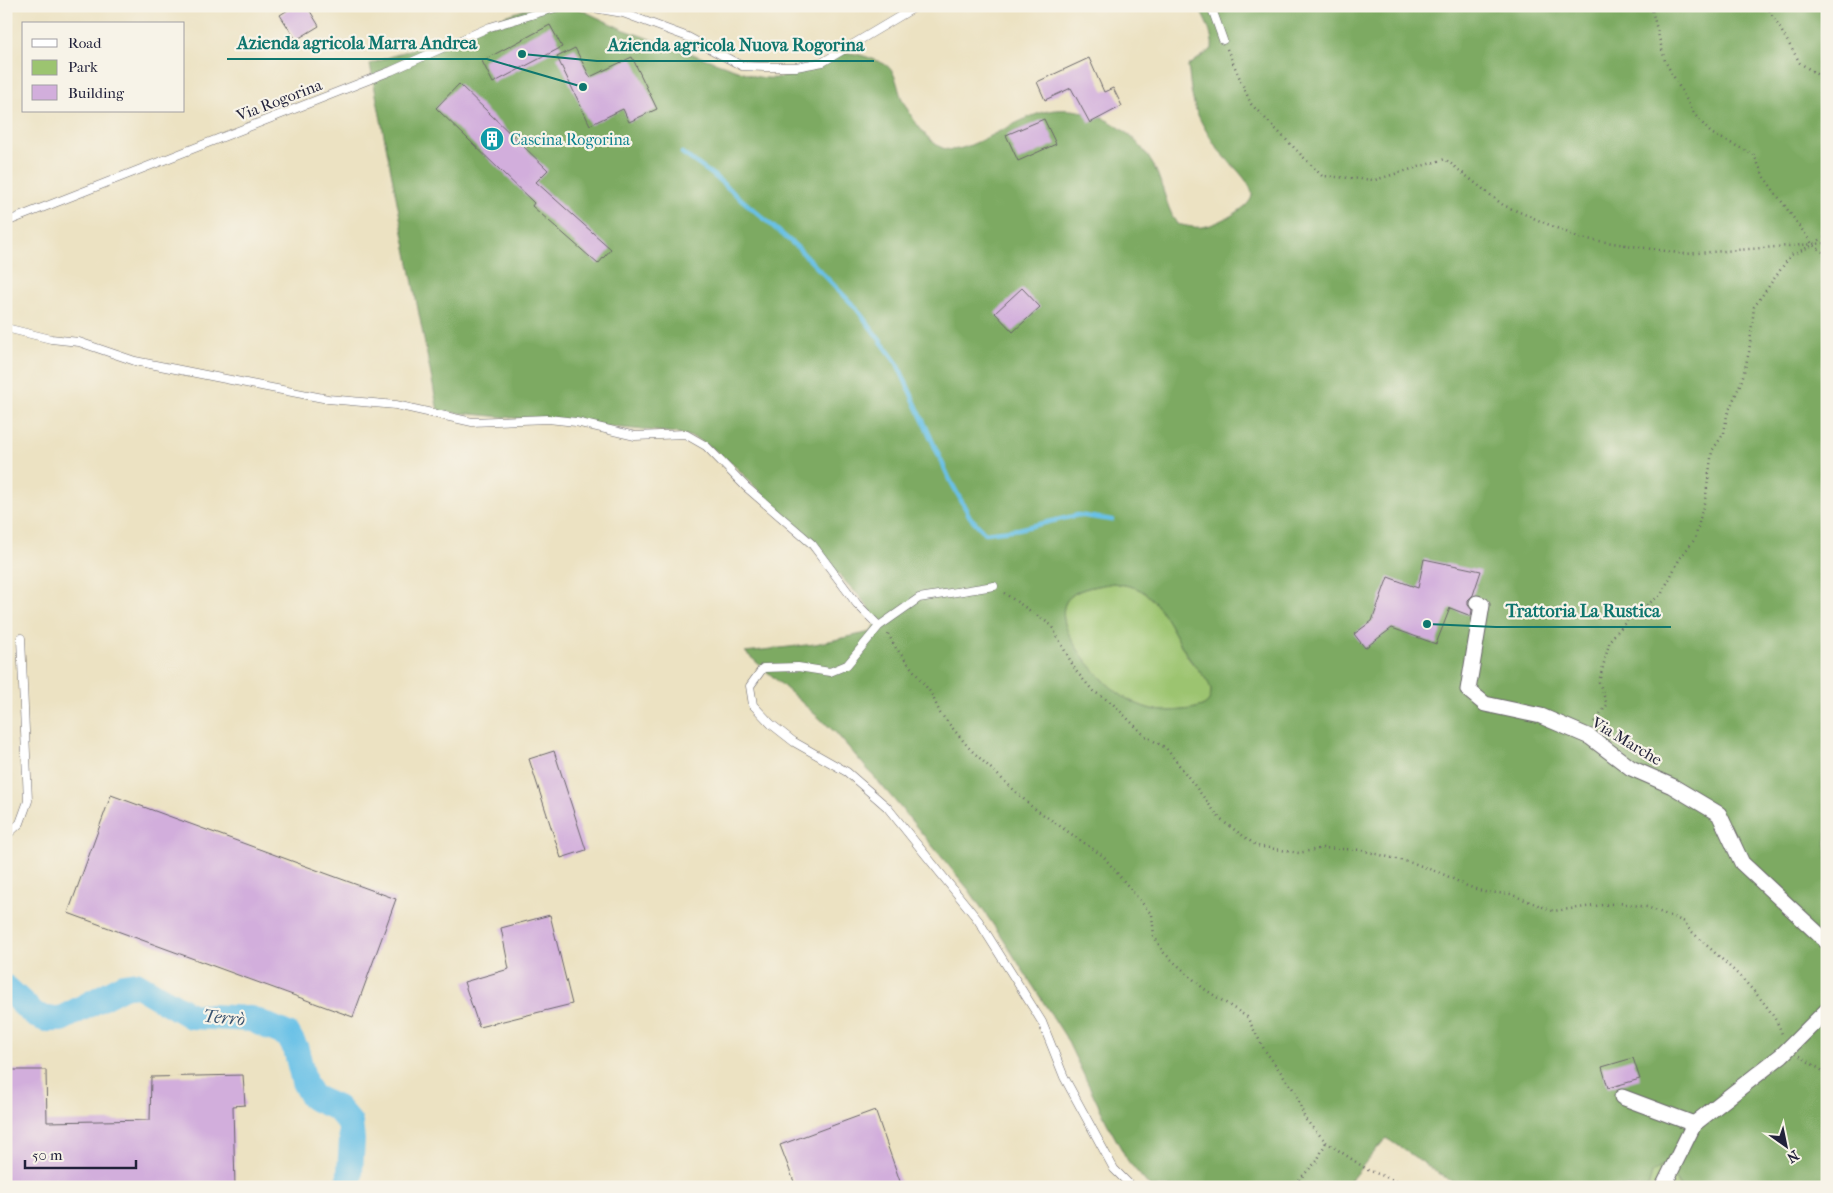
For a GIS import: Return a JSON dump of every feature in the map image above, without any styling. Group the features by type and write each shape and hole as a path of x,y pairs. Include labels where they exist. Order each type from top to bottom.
{"street":[{"name":"Via Marche","path":"1477,603 1482,605 1468,690 1485,704 1541,716 1590,737 1631,768 1672,786 1719,814 1742,863 1827,942"},
{"path":"1662,1187 1694,1124 1788,1049 1827,1010"},
{"path":"1622,1097 1694,1124"}],"lane":[{"name":"Via Rogorina","path":"6,222 391,71 490,27 562,6"},
{"path":"582,6 623,13 688,37 742,66 764,67 796,66 823,62 917,6"},
{"path":"1211,6 1223,40"},
{"path":"6,328 50,339 79,342 135,361 328,399 396,405 472,422 548,419 576,422 635,436 685,434 706,446 746,487 812,544 857,604 879,626"},
{"path":"994,586 919,598 879,626 847,665 830,672 798,667 763,668 750,686 753,705 771,724 794,742 847,772 887,807 951,885 991,938 1042,1022 1064,1077 1086,1119 1114,1169 1132,1187"},
{"path":"6,836 20,823 28,801 21,638"}],"path":[{"path":"1652,6 1665,61 1694,115 1712,132 1754,155 1764,177 1814,245 1827,255"},
{"path":"1767,6 1800,63 1818,75 1827,86"},
{"path":"1223,40 1251,104 1322,176 1375,180 1445,159 1503,205 1580,238 1685,254 1827,243"},
{"path":"1590,737 1591,725 1608,705 1599,682 1610,640 1632,615 1661,595 1680,558 1695,539 1706,496 1712,450 1724,433 1727,415 1734,400 1749,352 1754,307 1791,255 1814,245 1827,235"},
{"path":"994,586 1051,625 1076,671 1093,691 1112,703 1145,736 1166,748 1221,820 1258,846 1299,853 1323,848 1361,850 1416,864 1445,874 1467,886 1485,892 1510,894 1553,911 1619,903 1647,907 1685,922 1688,928 1752,989 1779,1025 1788,1049 1824,1072 1827,1076"},
{"path":"879,626 889,635 896,648 931,693 940,713 970,749 1031,806 1103,856 1152,915 1154,936 1163,952 1203,988 1247,1017 1264,1049 1296,1093 1305,1119 1326,1142 1368,1170 1411,1187"},
{"path":"1292,1187 1317,1161 1326,1142"}],"green space":[{"path":"534,6 573,6 622,29 754,76 765,78 791,75 839,55 855,54 876,60 890,68 902,99 915,121 926,136 946,149 952,150 971,145 1028,117 1048,111 1078,111 1106,120 1130,136 1149,158 1177,224 1203,227 1234,214 1247,204 1252,194 1247,182 1217,148 1203,125 1195,106 1191,92 1188,66 1212,49 1212,38 1198,6 1827,6 1827,1187 1680,1187 1671,1173 1661,1167 1652,1173 1648,1187 1460,1187 1386,1138 1345,1187 1150,1187 1128,1161 1107,1123 1065,1036 969,890 836,733 745,652 815,644 871,632 878,621 861,598 737,468 715,450 695,438 677,433 438,411 370,64","holes":["1113,583 1138,589 1145,593 1159,607 1189,658 1211,689 1210,699 1202,706 1170,711 1159,711 1142,706 1127,699 1105,682 1080,653 1070,637 1064,622 1064,608 1070,597 1079,591"]},
{"path":"1113,583 1138,589 1145,593 1159,607 1189,659 1211,689 1210,699 1202,706 1191,709 1159,711 1142,706 1127,699 1105,682 1080,653 1070,637 1064,622 1064,608 1070,597 1074,594 1091,587"},
{"path":"1661,1167 1671,1173 1680,1187 1648,1187 1652,1173"}],"building":[{"path":"294,6 307,6 319,26 296,40 280,15"},
{"path":"550,25 562,47 493,83 482,61"},
{"path":"575,48 590,77 632,57 657,109 629,122 623,109 590,125 557,57"},
{"path":"1089,58 1104,92 1113,88 1122,106 1090,123 1071,88 1045,100 1037,82"},
{"name":"Cascina Rogorina","path":"459,84 548,170 536,182 611,249 598,264 532,206 534,203 436,108"},
{"path":"1044,119 1056,144 1018,161 1006,135"},
{"path":"1022,288 1040,307 1013,332 995,313"},
{"path":"1424,559 1481,571 1473,595 1468,600 1468,605 1472,610 1471,616 1450,608 1436,644 1392,628 1365,648 1354,634 1372,621 1388,577 1418,588"},
{"path":"554,751 586,850 561,858 529,759"},
{"path":"111,795 396,899 353,1017 68,913"},
{"path":"550,915 572,1004 479,1027 464,982 509,969 501,928"},
{"path":"1633,1058 1640,1079 1608,1088 1602,1067"},
{"path":"6,1070 46,1070 47,1122 150,1120 151,1077 243,1075 245,1105 233,1106 235,1187 6,1187"},
{"path":"875,1110 902,1187 796,1187 780,1145"}],"waterway":[{"path":"682,153 713,175 797,247 856,308 897,363 949,478 970,517 985,533 1019,529 1078,515 1112,520"},
{"name":"Terrò","path":"6,988 35,1015 46,1019 61,1019 124,986 136,984 191,1016 251,1019 288,1035 296,1049 304,1082 312,1097 337,1108 350,1123 352,1140 349,1187"}],"place":[{"name":"Azienda agricola Nuova Rogorina","path":"522,54"},
{"name":"Azienda agricola Marra Andrea","path":"583,87"},
{"name":"Cascina Rogorina","path":"492,139"},
{"name":"Trattoria La Rustica","path":"1427,624"}]}
